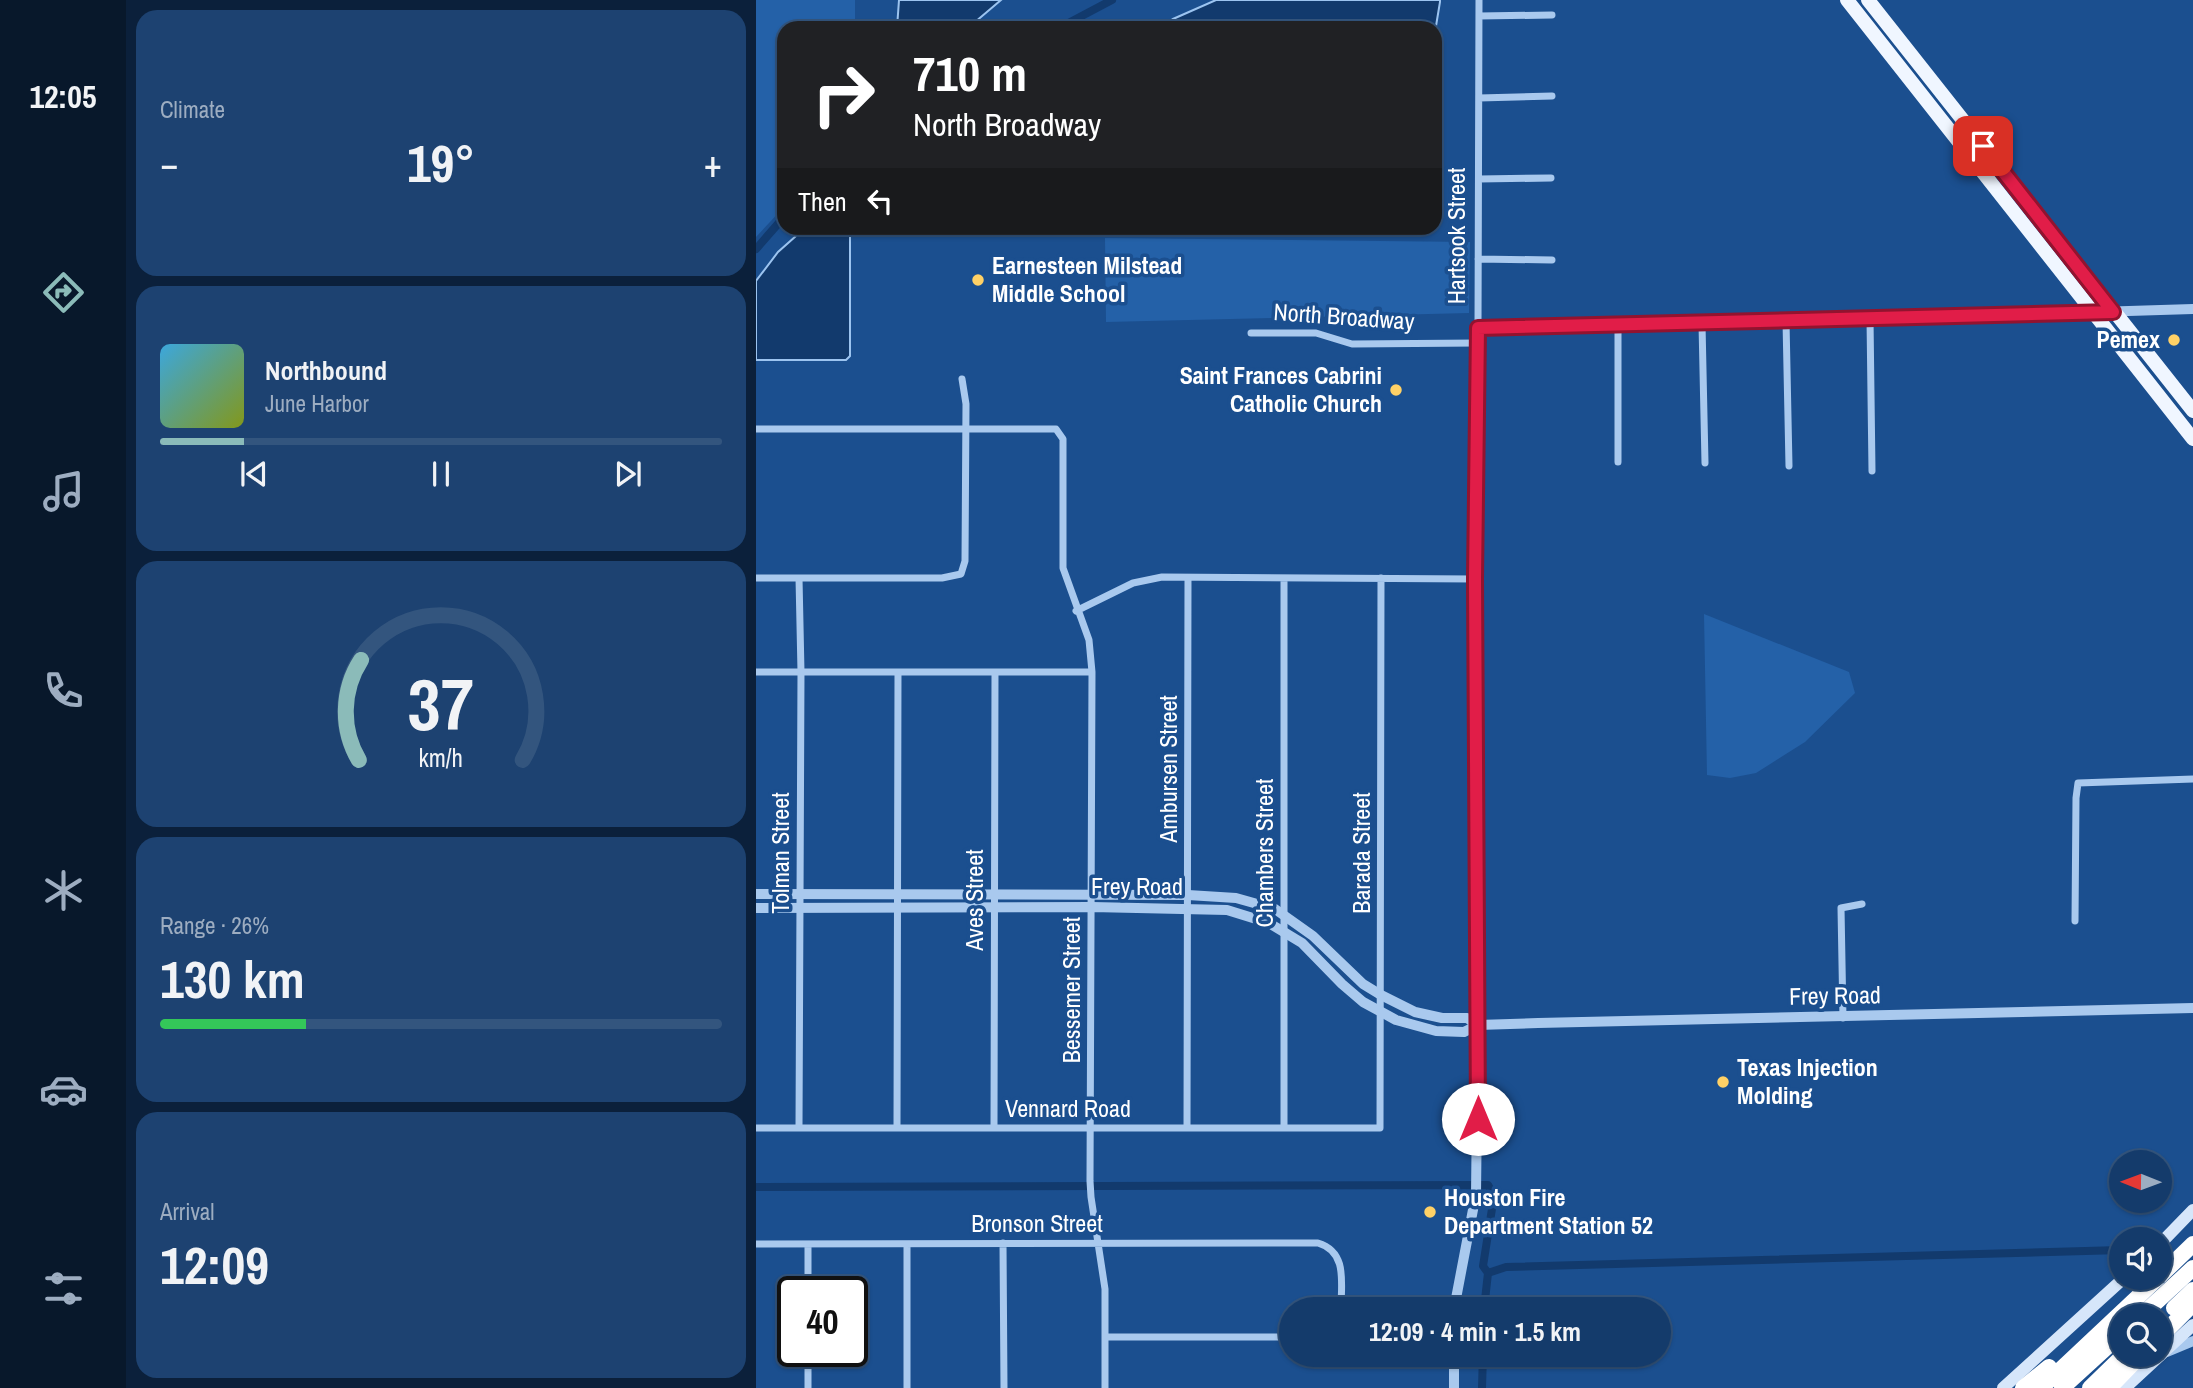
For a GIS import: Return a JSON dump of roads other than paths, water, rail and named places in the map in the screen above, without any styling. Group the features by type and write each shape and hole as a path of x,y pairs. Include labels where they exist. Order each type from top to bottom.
{"highway":[{"path":"2172,1264 2193,1244"},
{"path":"2154,1304 2193,1268"},
{"path":"2041,1388 2145,1290"},
{"path":"2172,1310 2193,1290"},
{"path":"2172,1326 2193,1304"},
{"path":"2062,1388 2109,1345"},
{"path":"2023,1388 2056,1361 2079,1353"},
{"path":"2090,1388 2112,1367"},
{"path":"2109,1388 2136,1367"}],"main road":[{"path":"1847,0 2092,312 2191,432"},
{"path":"1868,0 2193,411"},
{"path":"1903,72 1917,62"},
{"path":"1954,136 1967,125"},
{"path":"2172,1232 2193,1210"},
{"path":"2003,1388 2111,1290"},
{"path":"2172,1340 2193,1325"},
{"path":"2125,1388 2141,1367"}],"street":[{"name":"Hartsook Street","path":"1456,1297 1477,1177 1475,579 1479,0"},
{"path":"1479,16 1552,15"},
{"path":"1479,98 1552,96"},
{"path":"1479,180 1551,178"},
{"path":"1478,259 1552,260"},
{"path":"1478,328 2193,309"},
{"path":"1870,319 1872,471"},
{"path":"1786,321 1789,466"},
{"path":"1702,324 1705,463"},
{"path":"1618,326 1618,462"},
{"name":"North Broadway","path":"1251,333 1317,333 1352,344 1477,343"},
{"path":"756,578 942,578 961,574 965,561 966,404 962,379"},
{"path":"756,429 965,429"},
{"name":"Bessemer Street","path":"965,429 1056,429 1063,439 1063,568 1076,611 1089,640 1092,672 1090,1181 1105,1289 1105,1388"},
{"path":"1076,611 1133,583 1162,577 1475,579"},
{"name":"Tolman Street","path":"799,578 799,1128"},
{"name":"Ambursen Street","path":"1187,1128 1188,578"},
{"name":"Chambers Street","path":"1284,578 1284,1128"},
{"name":"Barada Street","path":"1380,1128 1381,578"},
{"path":"756,672 1092,672"},
{"path":"897,1128 898,672"},
{"name":"Aves Street","path":"994,1128 995,672"},
{"path":"2075,922 2078,783 2193,779"},
{"name":"Frey Road","path":"756,894 1188,895 1250,901 1275,909 1312,936 1363,984 1381,995 1415,1012 1442,1018 1467,1018 1478,1025"},
{"path":"1843,1018 1841,908 1862,904"},
{"name":"Frey Road","path":"756,908 1212,908 1244,914 1269,923 1302,943 1342,984 1381,1013 1436,1031 1464,1032 1478,1025 2193,1008"},
{"name":"Vennard Road","path":"756,1128 1380,1128"},
{"path":"1003,1243 1004,1388"},
{"name":"Bronson Street","path":"756,1244 1318,1243 1332,1249 1340,1263 1341,1297"},
{"path":"808,1244 808,1276"},
{"path":"907,1244 907,1388"},
{"path":"1105,1337 1279,1337"},
{"path":"2172,1349 2193,1341"},
{"path":"807,1388 808,1367"},
{"path":"1454,1367 1454,1388"}],"waterway":[{"path":"1072,21 1112,0"},
{"path":"756,249 777,225"},
{"path":"756,1187 1488,1185 1494,1196 1483,1266 1488,1273 1485,1297"},
{"path":"1488,1273 1506,1267 2109,1250"},
{"path":"1482,1388 1483,1367"}],"place":[{"name":"Earnesteen Milstead Middle School","path":"978,280"},
{"name":"Pemex","path":"2174,340"},
{"name":"Saint Frances Cabrini Catholic Church","path":"1396,390"},
{"name":"Texas Injection Molding","path":"1723,1082"},
{"name":"Houston Fire Department Station 52","path":"1430,1212"}]}
